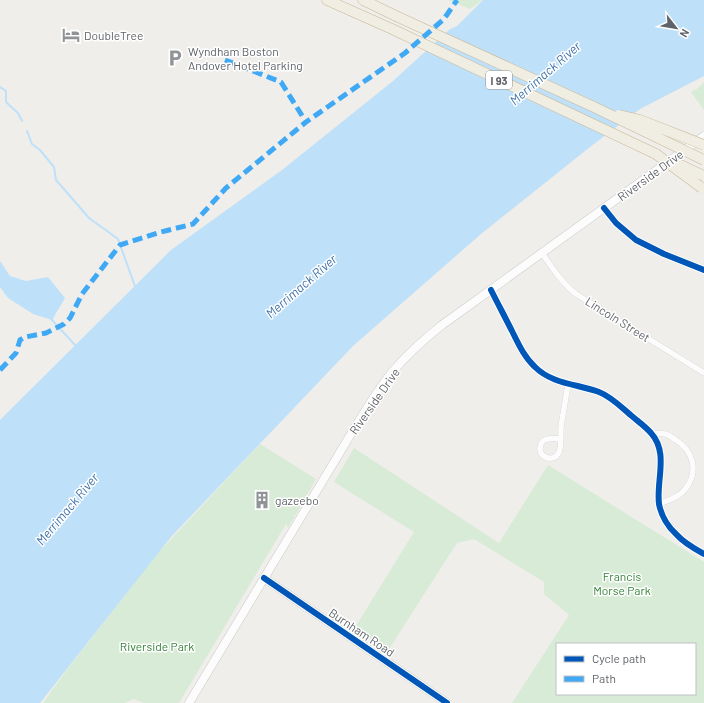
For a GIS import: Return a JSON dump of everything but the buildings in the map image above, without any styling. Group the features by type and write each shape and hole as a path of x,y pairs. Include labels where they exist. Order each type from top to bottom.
{"highway":[{"name":"I 93","path":"327,0 392,29 704,176"},
{"name":"I 93","path":"363,0 704,160"},
{"path":"594,108 640,120 704,145"},
{"path":"656,154 703,189"}],"main road":[{"name":"Riverside Drive","path":"189,703 357,424 392,372 424,339 442,325 704,136"},
{"name":"Burnham Road","path":"264,578 447,703"}],"street":[{"path":"604,208 616,223 636,240 664,254 704,270"},
{"name":"Lincoln Street","path":"542,253 568,288 576,294 704,373"},
{"path":"491,290 529,361 535,367 560,382 604,395 617,404 652,434 657,441 661,456 659,504 666,521 673,532 686,543 704,554"},
{"path":"561,439 568,384"},
{"path":"652,434 666,434 680,442 690,454 693,461 692,475 686,489 679,495 659,504"}],"green space":[{"path":"448,0 482,0 470,9"},
{"path":"704,82 704,110 691,92 697,89"},
{"name":"Riverside Park","path":"260,444 316,479 288,528 286,524 179,703 144,703 133,699 125,703 43,703 157,554"},
{"name":"Francis Morse Park","path":"354,448 499,543 548,465 704,562 704,703 512,703 569,615 544,594 544,582 474,539 457,543 387,652 354,629 414,532 334,482"}],"water":[{"name":"Merrimack River","path":"483,0 704,0 704,76 640,109 590,147 481,234 353,346 171,537 40,703 0,703 0,420 171,250 282,170 393,81 450,29 457,26"},
{"path":"0,261 10,276 26,281 48,277 65,298 52,320 33,314 8,298 0,287"}],"waterway":[{"path":"0,87 6,91 6,102 18,113 22,121"},
{"path":"27,131 32,144 40,150 54,167 56,180 89,218 118,239 136,289"},
{"path":"51,319 76,346"}],"marked path":[{"path":"0,370 16,353 20,340 25,337 46,333 64,324 70,318 82,294 120,245 193,224 226,188 306,122 405,53 444,19 457,0"},
{"path":"225,60 281,82 306,122"}],"cycle path":[{"path":"604,208 616,223 636,240 664,254 704,270"},
{"path":"491,290 522,350 535,367 549,377 604,394 617,403 651,433 656,441 661,458 659,504 663,517 680,538 704,554"},
{"path":"264,578 447,703"}],"place":[{"name":"DoubleTree","path":"71,35"},
{"name":"Wyndham Boston Andover Hotel Parking","path":"175,58"},
{"name":"gazeebo","path":"262,500"}]}
